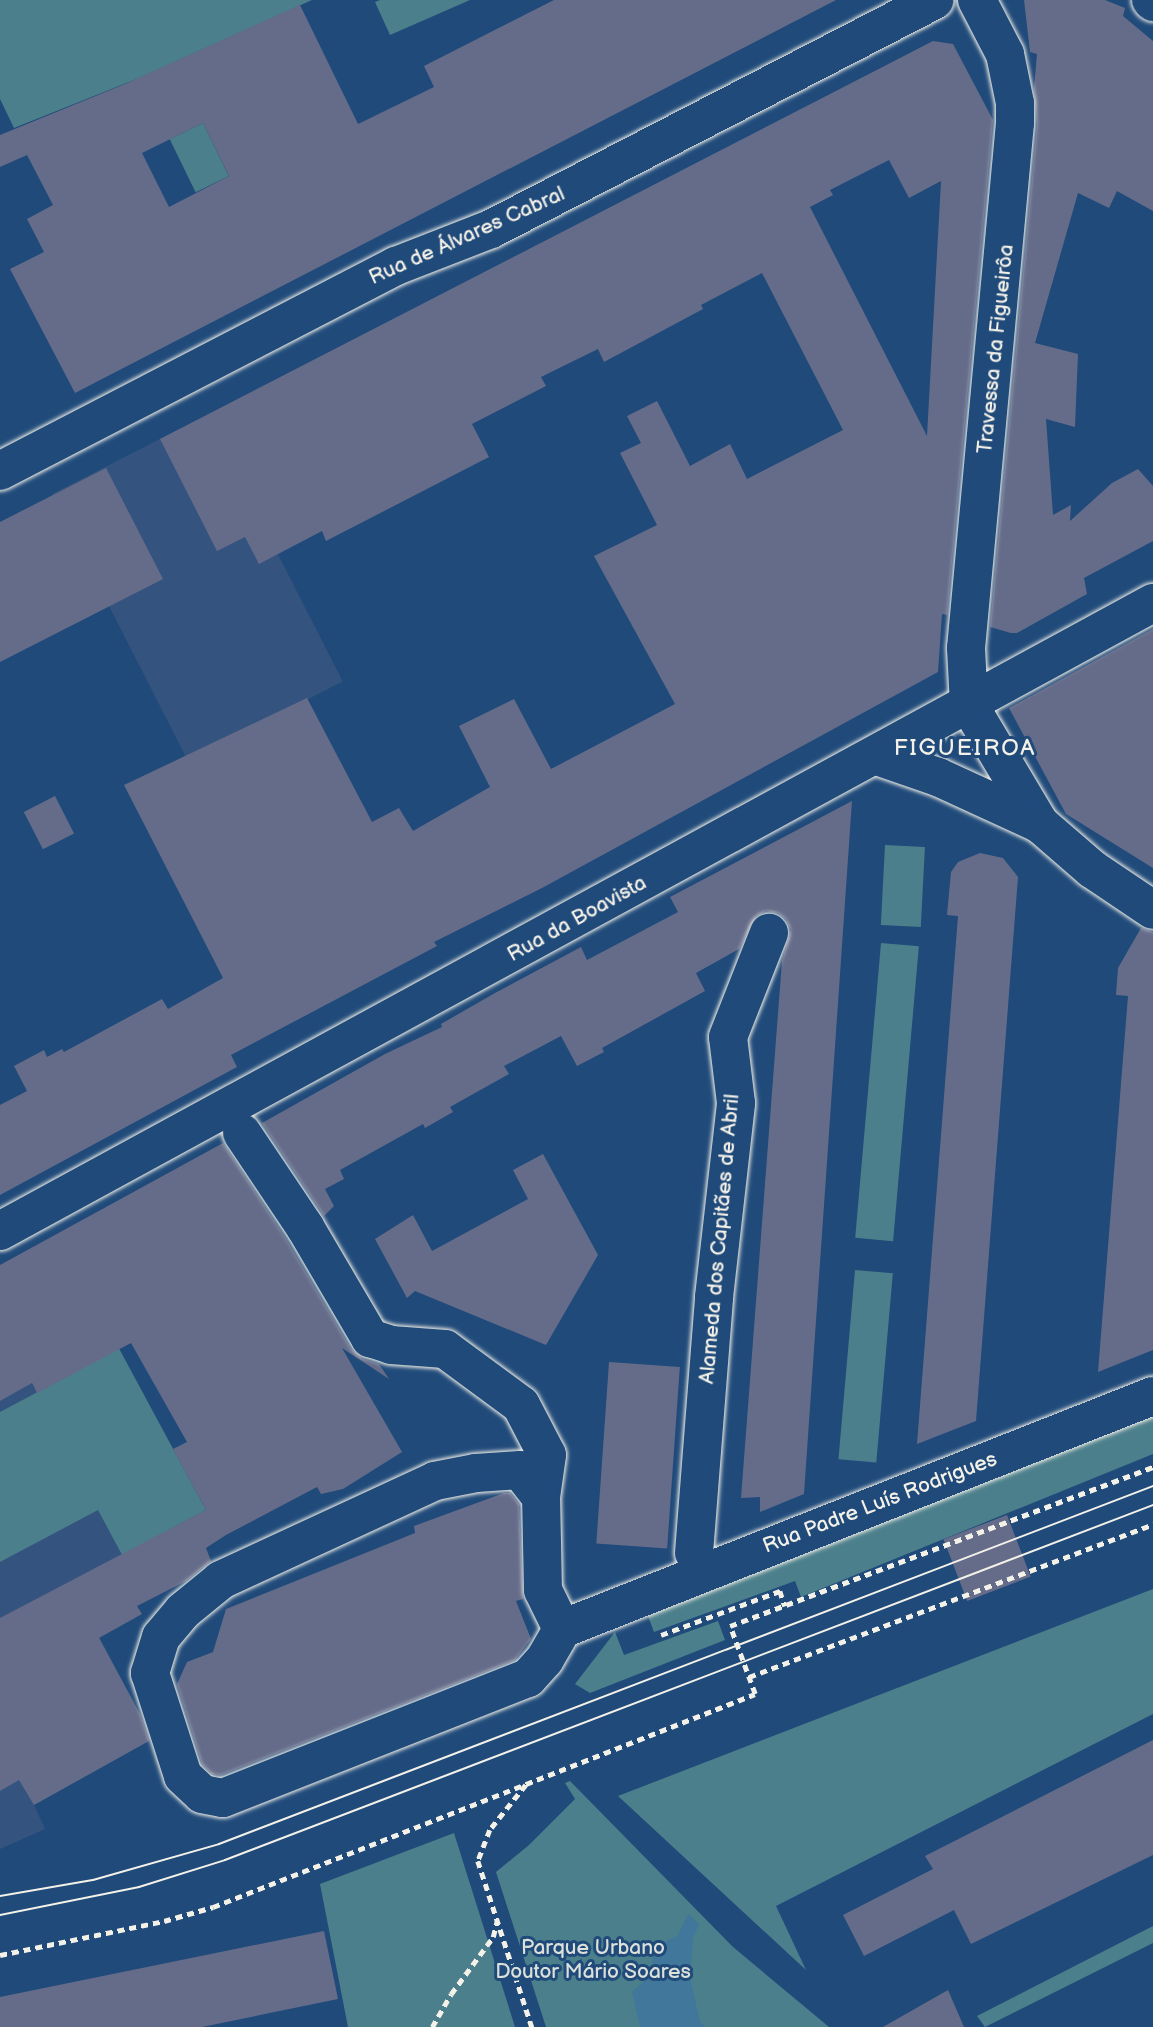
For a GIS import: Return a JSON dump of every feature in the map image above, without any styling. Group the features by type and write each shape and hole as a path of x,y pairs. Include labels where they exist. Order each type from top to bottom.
{"street":[{"name":"Rua de Álvares Cabral","path":"0,471 396,265 491,229 934,0"},
{"name":"Travessa da Figueirôa","path":"969,705 966,648 1015,123 1015,103 1005,54 977,0"},
{"name":"Rua da Boavista","path":"0,1231 1153,603"},
{"path":"969,705 1040,824"},
{"path":"877,755 938,777 1040,824 1092,869 1153,910"},
{"name":"Alameda dos Capitães de Abril","path":"694,1553 715,1297 736,1103 728,1037 769,933"},
{"path":"242,1133 305,1227 370,1338 391,1345 445,1349 521,1405 547,1455 541,1497 543,1590 562,1629 545,1659 528,1678 223,1798 202,1794 183,1776 150,1673 161,1637 183,1611 221,1580 435,1481 476,1472 520,1470 541,1497"},
{"name":"Rua Padre Luís Rodrigues","path":"562,1629 1153,1396"}],"path":[{"path":"0,1955 197,1913 755,1694 730,1626 1153,1467"},
{"path":"749,1677 1153,1524"},
{"path":"653,1638 780,1591 785,1605"},
{"path":"527,1784 490,1830 478,1861 531,2027"},
{"path":"432,2027 467,1969 493,1937 497,1920"}],"shaded area":[{"path":"207,415 343,681 188,760 52,494"},
{"path":"0,1323 122,1555 70,1582 153,1738 34,1805 45,1829 0,1849"},
{"path":"688,1914 699,1924 693,1938 690,1978 700,2022 706,2027 640,2027 632,1992 650,1976 654,1948 678,1935"}],"green space":[{"path":"0,0 312,0 139,78 14,128 0,99"},
{"path":"470,0 390,35 375,2"},
{"path":"203,123 229,176 196,192 170,139"},
{"path":"885,845 925,847 921,927 881,925"},
{"path":"881,943 919,946 893,1241 855,1238"},
{"path":"855,1270 893,1273 876,1463 838,1459"},
{"path":"108,1328 206,1510 122,1555 98,1510 0,1562 0,1412 64,1378"},
{"path":"1153,1416 1153,1454 801,1597 795,1581 654,1632 648,1616"},
{"path":"1153,1589 1153,1714 776,1906 806,1970 618,1796"},
{"path":"718,1621 725,1640 590,1693 575,1684 615,1632 624,1655"},
{"name":"Parque Urbano Doutor Mário Soares","path":"570,1781 733,1947 829,2027 546,2027 496,1872 529,1845 575,1799 565,1783"},
{"path":"454,1833 515,2027 348,2027 320,1884"},
{"path":"1153,1926 1153,1943 985,2027 977,2016"}],"building":[{"path":"554,0 836,0 75,393 10,269 44,252 27,219 53,205 27,155 0,167 0,135 125,84 300,5 358,124 434,87 424,66","holes":["203,123 229,176 169,207 142,153"]},
{"path":"1024,0 1105,0 1125,8 1123,16 1153,41 1153,211 1117,191 1109,208 1078,193 1035,343 1078,354 1075,427 1046,419 1053,515 1071,505 1070,521 1112,483 1138,469 1153,486 1153,541 1084,578 1087,594 1017,633 1011,633 990,627 1037,125 1034,88 1037,54 1030,52"},
{"path":"933,41 953,44 993,120 947,615 942,614 938,672 542,888 434,942 437,946 231,1055 237,1067 0,1195 0,1105 27,1091 14,1066 44,1050 47,1057 62,1049 64,1052 162,999 168,1009 223,978 124,785 307,698 372,822 399,808 413,831 490,787 459,726 514,699 551,769 675,704 594,556 657,525 620,453 641,443 627,416 657,401 690,466 730,444 747,479 843,430 762,273 701,305 703,309 604,362 598,349 541,377 546,386 472,424 489,457 326,541 322,531 259,564 245,537 217,551 160,439","holes":["889,160 909,198 941,181 927,436 810,207 833,195 830,190"]},
{"path":"106,468 163,579 0,662 0,522"},
{"path":"1153,629 1153,868 1066,814 1009,708"},
{"path":"55,796 74,833 43,849 24,812"},
{"path":"852,801 804,1494 760,1512 760,1497 741,1498 782,961 791,930 786,919 778,913 766,911 756,916 739,949 696,973 705,991 602,1048 604,1052 577,1066 561,1036 504,1066 509,1074 450,1107 453,1112 425,1128 423,1124 340,1170 344,1179 325,1189 334,1206 324,1216 262,1123 385,1054 442,1027 441,1024 581,947 587,960 678,912 670,897"},
{"path":"980,853 1003,858 1018,877 976,1421 917,1444 958,916 947,915 951,872 958,862"},
{"path":"1141,928 1153,932 1153,1350 1098,1372 1128,996 1116,995 1118,968"},
{"path":"223,1143 286,1239 351,1349 363,1359 379,1364 389,1379 342,1348 402,1452 343,1489 321,1494 317,1487 226,1535 206,1548 211,1561 186,1581 137,1606 142,1614 99,1638 140,1714 149,1741 34,1805 19,1780 0,1791 0,1618 206,1510 173,1449 187,1442 131,1343 37,1393 32,1383 0,1401 0,1265"},
{"path":"543,1154 598,1255 546,1345 415,1291 407,1298 375,1239 413,1215 432,1251 528,1199 513,1170"},
{"path":"609,1362 680,1367 667,1549 596,1544"},
{"path":"510,1493 519,1504 523,1599 516,1601 531,1639 515,1660 221,1775 212,1774 202,1764 177,1684 187,1662 213,1652 226,1609 415,1533 414,1526"},
{"path":"1007,1515 1031,1577 967,1601 944,1539"},
{"path":"1153,1740 1153,1855 971,1944 954,1910 864,1956 843,1915 933,1869 925,1856"},
{"path":"324,1931 338,1999 202,2027 0,2027 0,1997"},
{"path":"948,1990 964,2027 883,2027"}],"tram line":[{"path":"0,1896 93,1880 219,1844 1153,1486"},
{"path":"0,1915 139,1887 225,1860 1153,1505"}],"district":[{"name":"FIGUEIROA","path":"965,748"}]}
